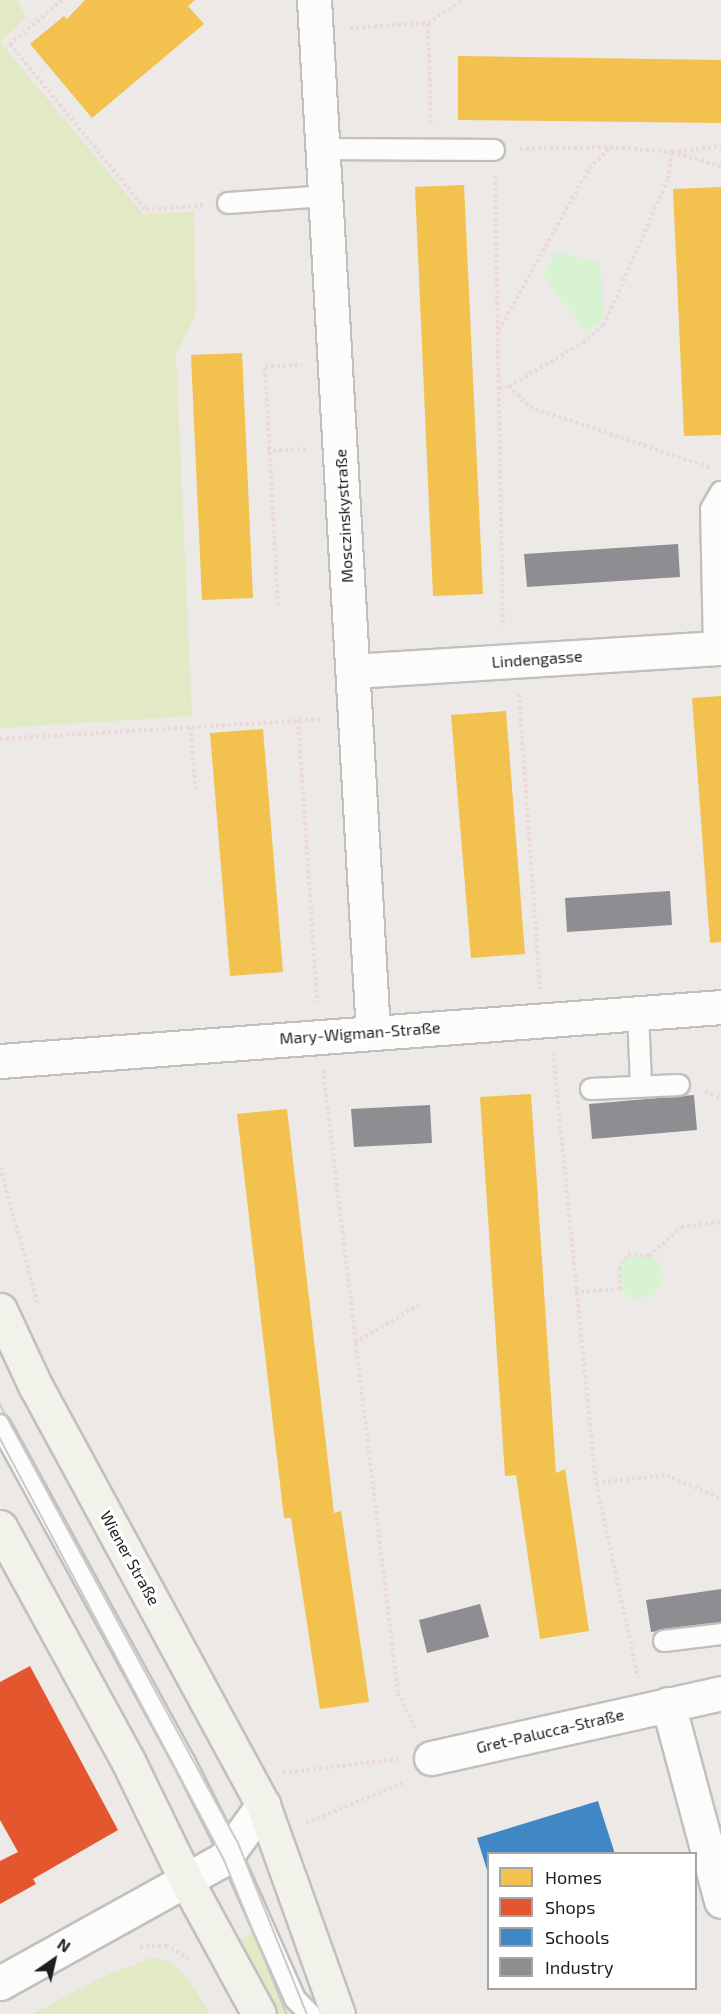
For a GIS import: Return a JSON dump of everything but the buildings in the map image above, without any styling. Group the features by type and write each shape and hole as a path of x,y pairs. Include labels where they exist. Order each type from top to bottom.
{"main road":[{"name":"Wiener Straße","path":"0,1310 35,1385 263,1804 338,2014"},
{"path":"0,1527 129,1763 187,1882 259,2014"}],"street":[{"name":"Mosczinskystraße","path":"315,15 373,1032"},
{"name":"Lindengasse","path":"352,671 717,648"},
{"name":"Mary-Wigman-Straße","path":"0,1061 320,1035 721,1007"},
{"name":"Gret-Palucca-Straße","path":"431,1758 721,1693"},
{"path":"656,1707 721,1901"},
{"path":"0,1983 187,1882 230,1851 263,1804"}],"lane":[{"path":"323,149 494,150"},
{"path":"228,203 325,196"},
{"path":"717,648 711,509 721,492"},
{"path":"638,1013 640,1086"},
{"path":"591,1089 679,1085"},
{"path":"0,1425 136,1669 230,1851 295,1999 310,2014"},
{"path":"664,1641 721,1634"}],"path":[{"path":"62,0 10,44 146,210 228,203"},
{"path":"315,15 428,23 463,0"},
{"path":"428,23 432,150"},
{"path":"672,152 691,147 721,146"},
{"path":"498,331 589,168 610,147"},
{"path":"656,1707 596,1483 546,1019 510,661 499,388 494,150 610,147 672,152 721,167"},
{"path":"499,388 509,386 583,343 604,325 668,179 672,152"},
{"path":"278,605 265,366 335,364"},
{"path":"509,386 530,407 721,471"},
{"path":"0,739 355,717"},
{"path":"298,720 320,1035 398,1693 431,1758"},
{"path":"190,727 196,793"},
{"path":"0,1167 40,1313"},
{"path":"575,1292 620,1289 619,1269 628,1254 649,1256 681,1227 721,1222"},
{"path":"355,1343 422,1303"},
{"path":"596,1483 667,1475 721,1499"},
{"path":"282,1773 394,1759 431,1758"},
{"path":"304,1824 403,1784 431,1758"}],"green space":[{"path":"0,0 17,0 26,17 0,42"},
{"path":"0,42 143,214 194,212 196,314 176,354 192,716 0,728"},
{"path":"556,251 601,263 603,319 586,332 543,275"},
{"path":"628,1254 649,1256 661,1263 663,1281 653,1296 633,1299 620,1289 619,1269"},
{"path":"257,1930 294,2014 277,2014 237,1942"},
{"path":"151,1958 172,1962 190,1981 210,2014 33,2014 100,1978"}],"tram line":[{"path":"0,1404 238,1842 307,2014"},
{"path":"0,1438 224,1859 287,2014"}]}
